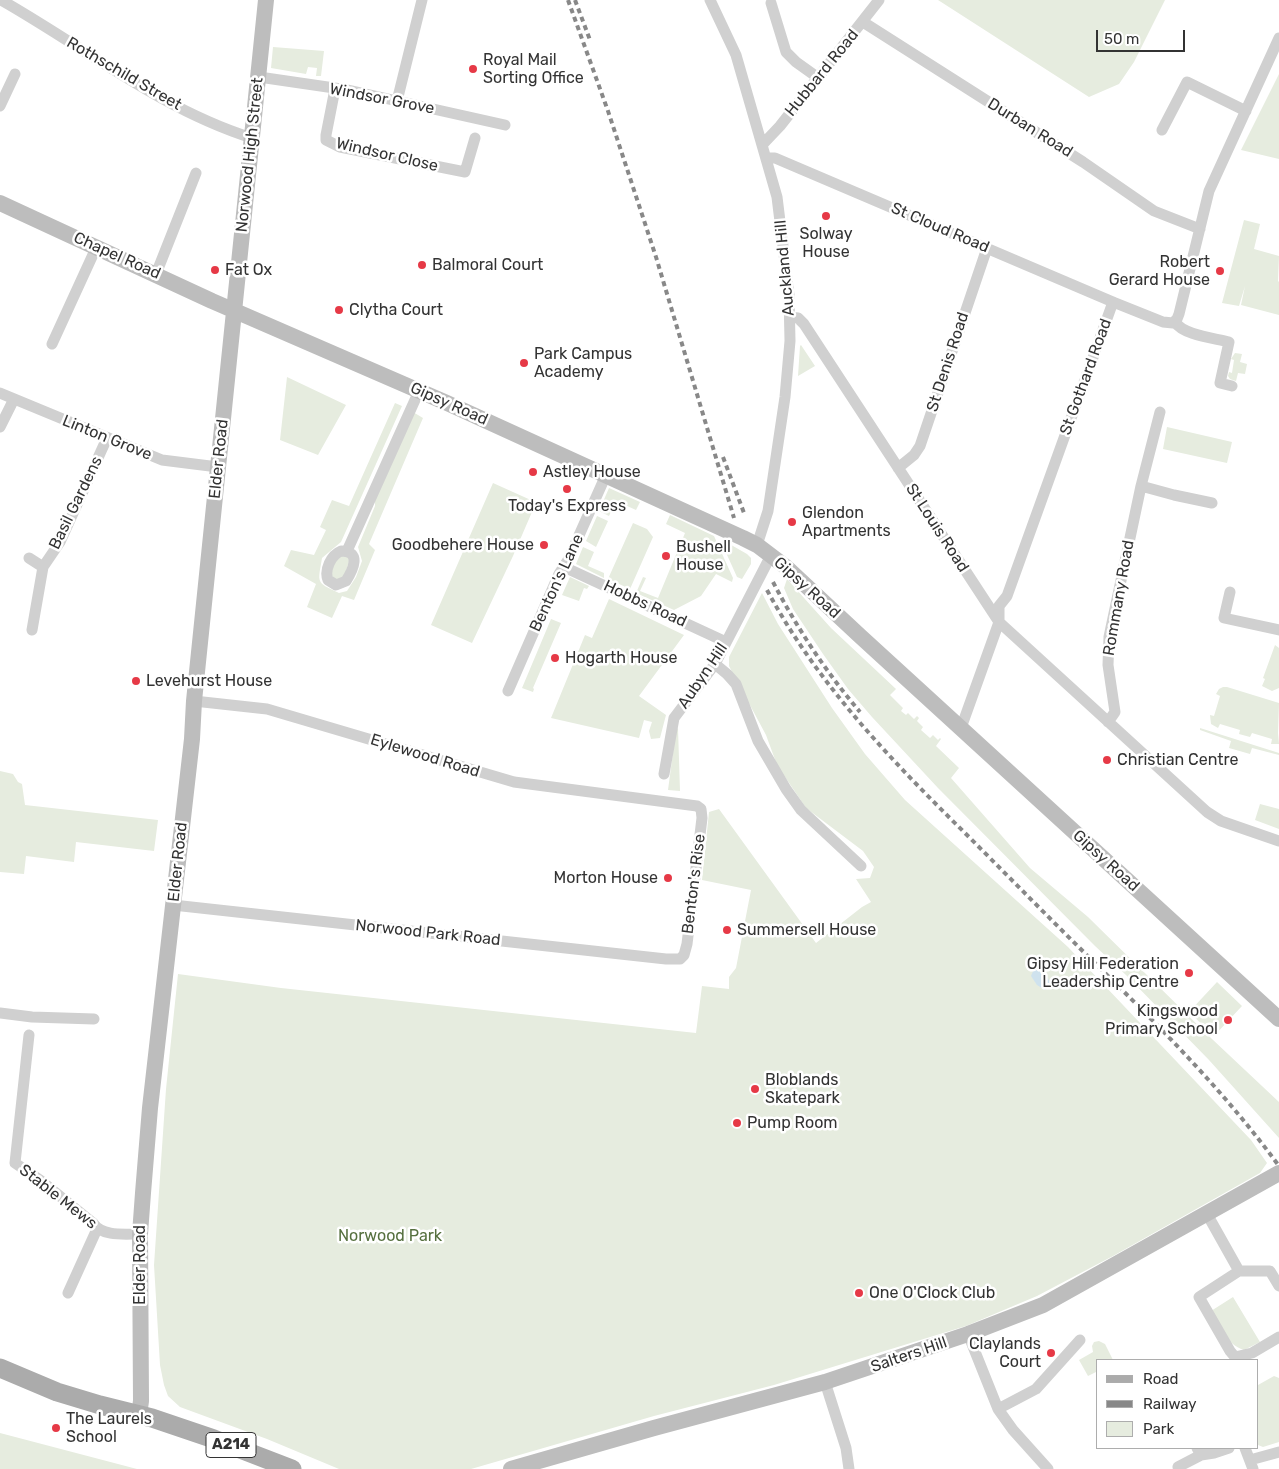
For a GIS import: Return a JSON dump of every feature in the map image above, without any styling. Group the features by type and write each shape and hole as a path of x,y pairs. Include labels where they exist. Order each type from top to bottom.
{"main road":[{"name":"A214","path":"0,1368 68,1396 139,1415 214,1439 292,1469"}],"street":[{"name":"Rothschild Street","path":"1,0 165,101 238,134 252,138"},
{"name":"Norwood High Street","path":"234,309 266,0"},
{"path":"397,101 422,0"},
{"name":"Auckland Hill","path":"710,0 736,55 780,211 790,317 785,397 776,462 766,519 757,545"},
{"name":"Hubbard Road","path":"762,145 879,0"},
{"path":"771,3 786,52 796,62 818,77"},
{"name":"Durban Road","path":"862,22 1083,162 1154,211 1200,229"},
{"path":"1175,322 1179,314 1209,191 1275,54 1279,38"},
{"path":"0,106 16,74"},
{"name":"Windsor Grove","path":"259,76 348,90 505,125"},
{"path":"1162,130 1187,82 1246,111"},
{"name":"Windsor Close","path":"335,89 326,140 340,147 465,172 475,138"},
{"name":"St Cloud Road","path":"766,158 781,160 1113,302"},
{"path":"156,274 196,173"},
{"name":"Chapel Road","path":"1,205 234,309"},
{"path":"52,344 96,248"},
{"name":"St Denis Road","path":"898,468 920,446 987,248"},
{"name":"St Gothard Road","path":"961,728 999,622 998,606 1007,596 1113,302 1163,322 1170,324 1175,322 1179,328 1186,331 1229,342 1220,383 1232,386"},
{"name":"Gipsy Road","path":"234,309 606,475 757,545 795,575 1279,1019"},
{"name":"Elder Road","path":"139,1415 141,1401 140,1234 150,1108 192,739 194,701 234,309"},
{"name":"St Louis Road","path":"790,317 798,318 804,324 999,622 1108,722"},
{"path":"347,551 419,391"},
{"name":"Linton Grove","path":"0,393 162,460 218,467"},
{"path":"0,427 14,399"},
{"name":"Rommany Road","path":"1108,722 1115,712 1108,665 1109,637 1160,412"},
{"name":"Basil Gardens","path":"32,630 43,567 60,542 107,438"},
{"name":"Benton's Lane","path":"508,691 559,574 564,567 606,475"},
{"path":"1142,486 1212,504"},
{"name":"Aubyn Hill","path":"664,774 674,718 715,664 772,556"},
{"name":"Basil Gardens","path":"29,558 43,567"},
{"name":"Hobbs Road","path":"564,567 726,642"},
{"path":"1230,592 1224,618 1279,630"},
{"path":"715,664 736,684 758,740 782,782 801,810 861,866"},
{"name":"Eylewood Road","path":"194,701 267,709 514,782 697,806 701,809"},
{"path":"1108,722 1215,818 1279,841"},
{"name":"Benton's Rise","path":"682,958 687,944 702,818 701,809"},
{"name":"Norwood Park Road","path":"173,905 666,959 682,958"},
{"path":"0,1012 32,1017 94,1019"},
{"name":"Stable Mews","path":"30,1035 15,1163 40,1180 93,1223 97,1229 109,1233 140,1234"},
{"name":"Salters Hill","path":"511,1469 825,1382 968,1334 1044,1305 1275,1175"},
{"path":"1207,1214 1239,1271"},
{"path":"68,1293 97,1229"},
{"path":"1279,1262 1270,1271 1239,1271 1199,1297 1235,1357 1252,1353 1279,1337"},
{"path":"1270,1271 1279,1286"},
{"path":"968,1334 998,1409 1013,1430 1048,1469"},
{"path":"998,1409 1036,1389 1080,1340"},
{"path":"825,1382 846,1448 849,1469"},
{"path":"1178,1467 1199,1451 1214,1453 1226,1449"},
{"path":"1246,1449 1252,1464 1279,1452"}],"green space":[{"path":"938,0 1165,0 1134,62 1119,84 1089,97"},
{"path":"273,47 324,51 321,76 316,76 317,68 308,67 306,74 271,68"},
{"path":"1279,74 1279,159 1241,150"},
{"path":"1244,220 1260,224 1254,249 1279,256 1279,315 1241,305 1245,286 1239,306 1222,303"},
{"path":"800,346 815,366 798,376"},
{"path":"1235,353 1242,354 1240,362 1247,364 1245,374 1238,373 1236,381 1228,376 1229,372 1232,373 1234,360 1231,359"},
{"path":"287,377 346,405 318,455 280,440"},
{"path":"395,403 402,406 341,542 322,558 320,581 339,593 347,591 356,577 362,561 358,547 375,506 375,500 413,412 423,418 369,544 375,550 354,600 342,596 332,618 307,607 316,584 284,566 291,550 314,555 326,530 320,527 332,500 349,506"},
{"path":"1167,427 1232,442 1227,463 1163,449"},
{"path":"493,483 533,501 535,505 472,643 431,625"},
{"path":"609,488 640,502 636,510 616,501 609,516 599,511"},
{"path":"670,515 714,536 733,578 732,582 716,574 701,596 674,610 636,593 643,577 646,578 640,591 658,598 685,533 666,524"},
{"path":"597,516 608,521 596,547 586,541"},
{"path":"633,523 647,529 653,537 630,589 608,579"},
{"path":"726,542 751,558 751,564 742,579 737,577 723,546"},
{"path":"583,547 594,552 588,566 604,573 604,578 576,564"},
{"path":"339,555 350,558 344,578 335,582 330,571"},
{"path":"570,577 589,586 587,589 584,588 579,601 562,595"},
{"path":"787,579 831,628 896,689 890,695 903,708 901,711 906,715 908,713 914,719 917,716 919,718 917,721 923,727 921,730 930,738 933,735 938,740 941,739 936,746 959,768 951,778 1030,868 1088,917 1279,1102 1279,1138 1209,1060 938,788 872,717 848,689 793,609 784,588"},
{"name":"Norwood Park","path":"762,593 778,624 832,708 865,754 905,800 1068,947 1251,1140 1267,1163 1260,1173 1113,1256 1037,1296 966,1326 774,1385 654,1416 471,1469 339,1469 267,1439 180,1407 168,1396 160,1365 154,1265 166,1089 178,974 281,988 696,1033 702,986 729,989 729,977 736,968 751,890 702,880 709,812 719,809 816,943 871,902 856,879 870,878 874,867 863,851 806,808 777,765 766,735 729,666 729,657"},
{"path":"609,599 684,635 639,696 666,715 660,738 651,739 649,731 652,722 644,720 639,738 551,718 585,635 592,638"},
{"path":"551,619 561,623 533,688 533,692 522,688"},
{"path":"1275,645 1279,648 1279,688 1272,691 1262,686"},
{"path":"1223,687 1279,703 1279,744 1271,744 1272,739 1252,733 1250,737 1239,734 1240,730 1220,724 1218,728 1211,724 1210,715 1214,716 1220,696 1216,694"},
{"path":"678,728 680,791 668,790 676,730"},
{"path":"1200,728 1279,753 1279,755 1252,748 1250,754 1229,748 1231,741 1200,730"},
{"path":"0,771 13,774 18,782 22,784 25,805 158,820 154,851 76,842 74,862 26,856 24,874 0,872"},
{"path":"1260,804 1279,809 1279,829 1255,820"},
{"path":"1217,982 1242,1006 1214,1036 1189,1012"},
{"path":"1233,1297 1260,1342 1244,1350 1228,1339 1211,1311"},
{"path":"1099,1341 1105,1344 1112,1359 1096,1359 1096,1372 1088,1376 1079,1360 1093,1352 1092,1346 1094,1342"},
{"path":"1274,1376 1279,1378 1279,1442 1263,1447 1259,1445 1259,1384"},
{"path":"0,1433 137,1469 0,1469"}],"water":[{"path":"1034,969 1046,975 1051,986 1045,990 1037,985 1031,976"}],"railway":[{"path":"568,0 608,111 656,257 734,518"},
{"path":"575,0 590,40"},
{"path":"723,457 744,513"},
{"path":"773,582 813,649 835,681 860,712"},
{"path":"767,590 809,658 833,690 884,750 1172,1041 1217,1089 1279,1166"}],"place":[{"name":"Royal Mail Sorting Office","path":"473,69"},
{"name":"Solway House","path":"826,216"},
{"name":"Balmoral Court","path":"422,265"},
{"name":"Fat Ox","path":"215,270"},
{"name":"Robert Gerard House","path":"1220,271"},
{"name":"Clytha Court","path":"339,310"},
{"name":"Park Campus Academy","path":"524,363"},
{"name":"Astley House","path":"533,472"},
{"name":"Today's Express","path":"567,489"},
{"name":"Glendon Apartments","path":"792,522"},
{"name":"Goodbehere House","path":"544,545"},
{"name":"Bushell House","path":"666,556"},
{"name":"Hogarth House","path":"555,658"},
{"name":"Levehurst House","path":"136,681"},
{"name":"Christian Centre","path":"1107,760"},
{"name":"Morton House","path":"668,878"},
{"name":"Summersell House","path":"727,930"},
{"name":"Gipsy Hill Federation Leadership Centre","path":"1189,973"},
{"name":"Kingswood Primary School","path":"1228,1020"},
{"name":"Bloblands Skatepark","path":"755,1089"},
{"name":"Pump Room","path":"737,1123"},
{"name":"One O'Clock Club","path":"859,1293"},
{"name":"Claylands Court","path":"1051,1353"},
{"name":"The Laurels School","path":"56,1428"}]}
